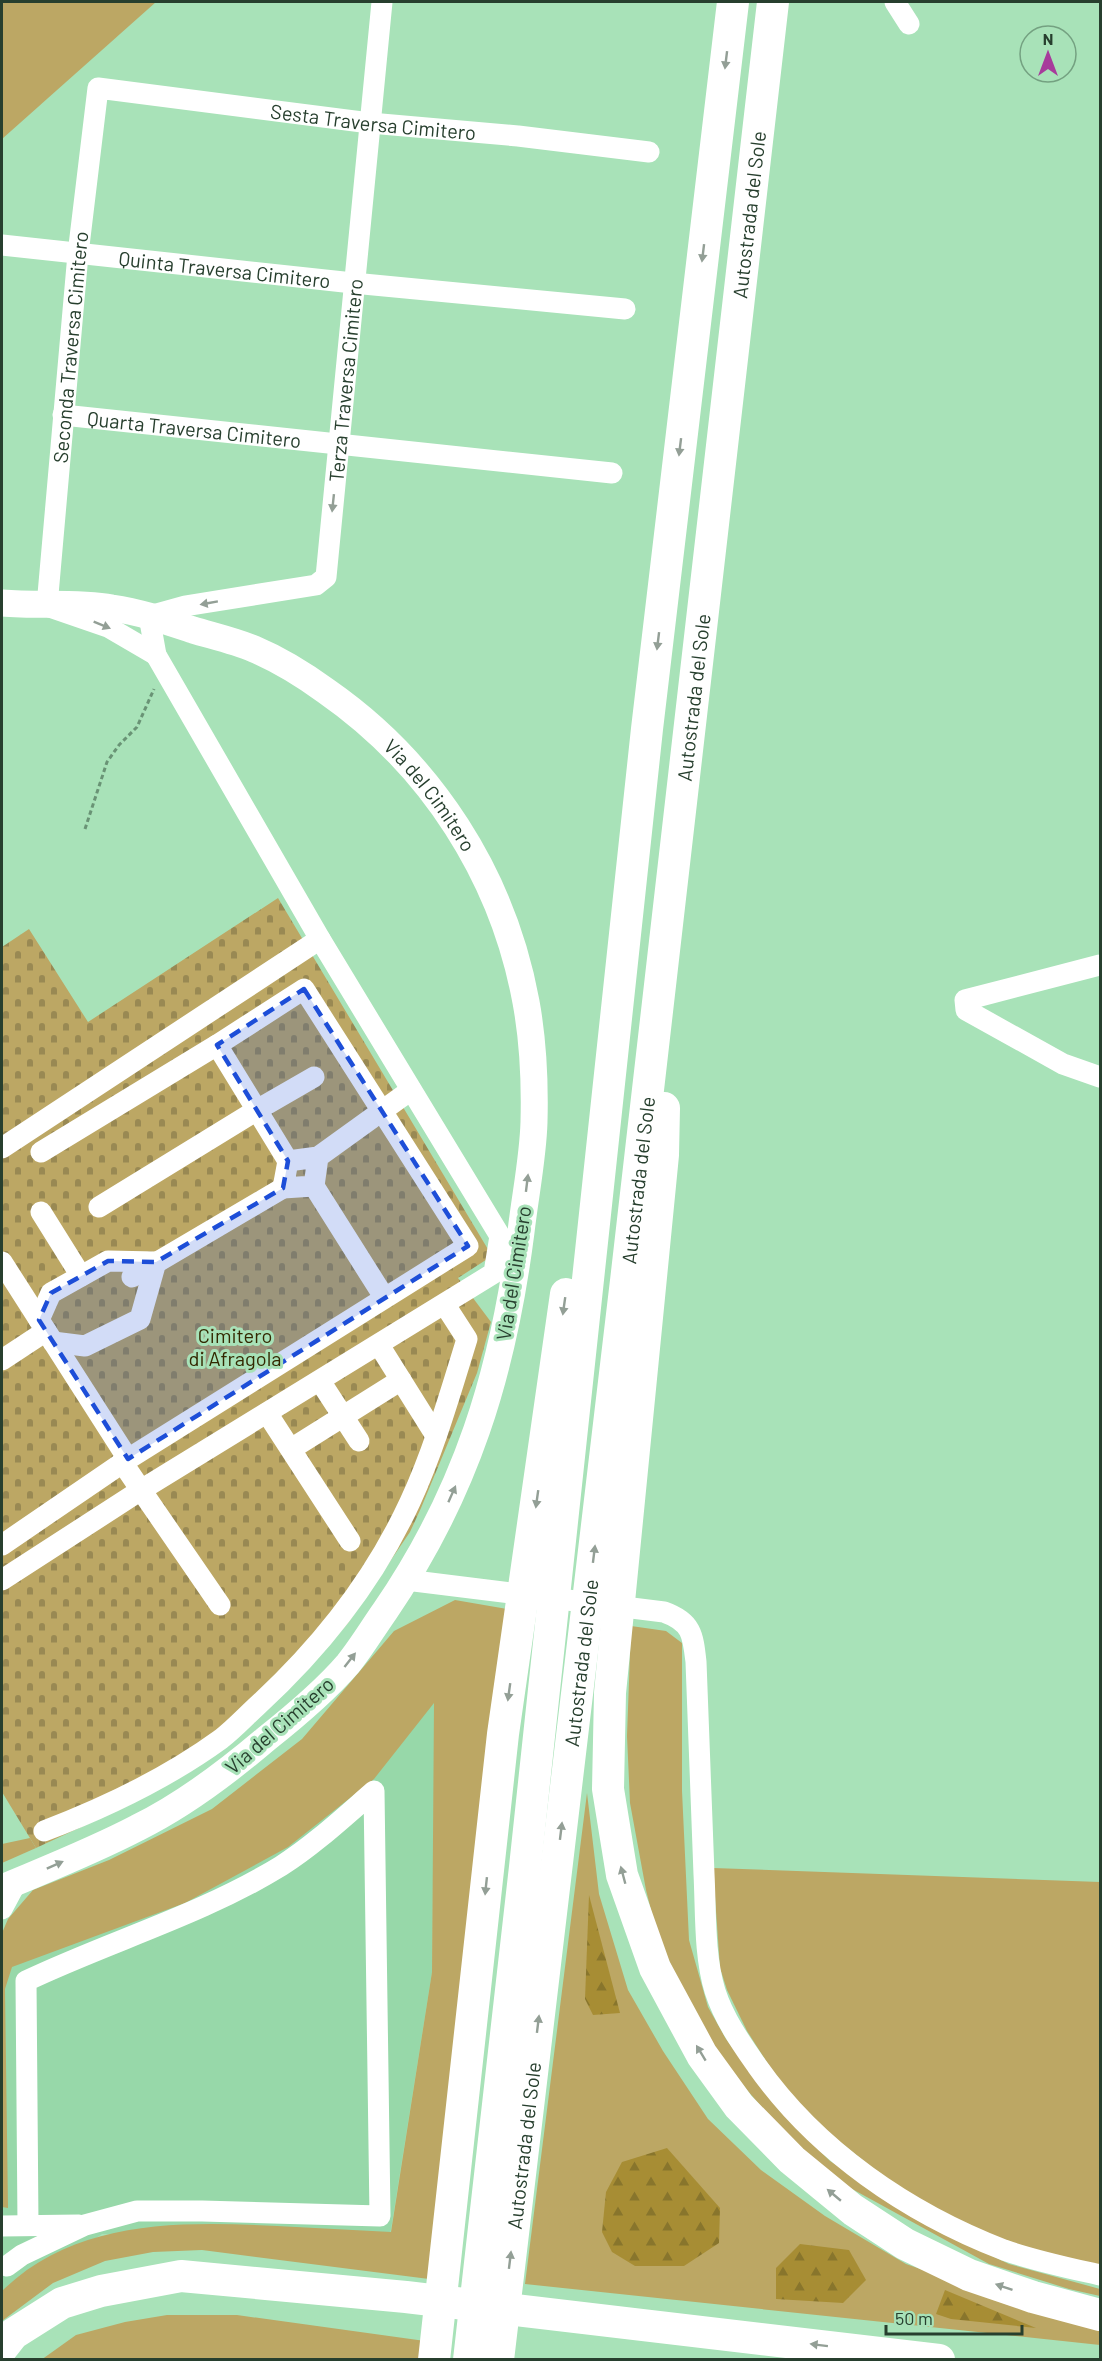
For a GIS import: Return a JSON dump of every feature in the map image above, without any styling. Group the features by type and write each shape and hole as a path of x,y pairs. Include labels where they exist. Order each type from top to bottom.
{"highway":[{"name":"Autostrada del Sole","path":"469,2360 527,1855 647,729 732,2"},
{"name":"Autostrada del Sole","path":"498,2360 773,2"},
{"path":"434,2360 503,1734 647,729"},
{"path":"668,908 663,1155 610,1693 608,1790 622,1875 655,1968 702,2055 739,2106 792,2160 853,2210 905,2244 969,2275 1033,2297 1101,2315"},
{"path":"2,2348 13,2334 62,2303 101,2291 180,2276 549,2323 939,2360"},
{"path":"14,2360 35,2339 104,2307 180,2295 405,2306"},
{"path":"549,2323 784,2360"}],"main road":[{"name":"Via del Cimitero","path":"2,603 110,607 149,616 254,649 302,674 357,712 397,750 447,811 473,851 496,900 514,950 526,1004 532,1059 534,1124 516,1265 505,1332 493,1381 474,1444 450,1499 406,1580 348,1663 304,1708 208,1785 139,1828 9,1885"}],"street":[{"name":"Terza Traversa Cimitero","path":"149,616 185,606 315,585 326,577 382,2"},
{"path":"895,2 909,24"},
{"name":"Sesta Traversa Cimitero","path":"98,88 370,123 518,136 649,152"},
{"name":"Seconda Traversa Cimitero","path":"47,606 78,254 98,88"},
{"name":"Quinta Traversa Cimitero","path":"2,245 353,283 625,309"},
{"name":"Quarta Traversa Cimitero","path":"63,415 612,473"},
{"path":"47,606 108,627 160,662"},
{"name":"Via del Cimitero","path":"149,616 160,662 320,939 500,1236 494,1273 444,1305"},
{"path":"2,1148 320,939"},
{"path":"1101,965 965,1000 966,1010 1063,1064 1101,1077"},
{"path":"2,1545 125,1460 468,1246 304,989 41,1152"},
{"path":"217,1045 288,1161 283,1188"},
{"path":"99,1207 314,1077"},
{"path":"288,1161 318,1157 411,1090"},
{"path":"318,1157 314,1186 384,1297"},
{"path":"132,1277 283,1188 314,1186"},
{"path":"41,1212 81,1276"},
{"path":"2,1262 125,1460 141,1490 220,1605"},
{"path":"2,1360 46,1331 51,1293 108,1262 156,1262"},
{"path":"46,1331 85,1346 140,1319 156,1262"},
{"path":"2,1581 141,1490 444,1305 467,1339 436,1436 410,1503 385,1551 347,1610 298,1667 222,1738 146,1787 100,1810 44,1831"},
{"path":"379,1345 436,1436"},
{"path":"291,1449 401,1380"},
{"path":"320,1381 359,1441"},
{"path":"267,1413 350,1541"},
{"path":"406,1580 664,1612 678,1617 688,1625 694,1643 696,1662 706,1916 711,1966 715,1990 735,2035 771,2086 806,2123 890,2193 956,2230 1006,2250 1101,2275"},
{"path":"4,2268 22,2255 85,2225 137,2211 380,2216 374,1791 330,1829 281,1865 191,1913 75,1958 26,1981 28,2225"},
{"path":"2,1909 9,1885"},
{"path":"4,2268 11,2249 10,2240 2,2227 85,2225"}],"path":[{"path":"85,829 107,762 119,745 137,727 160,662"}],"highlighted area":[{"path":"304,989 468,1246 128,1459 39,1320 51,1293 108,1261 156,1262 283,1188 288,1161 217,1045"}],"shaded area":[{"path":"435,1702 432,1972 389,2242 102,2234 2,2302 2,1971"}],"green space":[{"path":"2,2 156,2 2,139"},
{"name":"Cimitero di Afragola","path":"278,898 492,1256 458,1278 491,1322 477,1373 410,1532 348,1623 291,1687 133,1803 36,1848 2,1792 2,947 29,929 88,1022"},
{"path":"455,1600 513,1610 429,2279 202,2250 153,2252 105,2261 53,2283 2,2321 2,2291 31,2267 62,2250 96,2237 167,2225 204,2224 391,2232 432,1972 434,1703 374,1779 288,1847 185,1903 12,1967 5,1989 8,2208 2,2207 2,1933 8,1919 33,1890 109,1860 212,1809 302,1739 394,1631"},
{"path":"631,1626 666,1631 682,1643 682,1791 689,1940 708,2007 726,2039 779,2110 830,2161 965,2243 1009,2264 1100,2289 1100,2296 1069,2289 989,2264 843,2184 785,2134 712,2044 684,1994 657,1934 646,1890 630,1803 627,1736"},
{"path":"587,1793 599,1894 628,1990 663,2051 708,2119 761,2170 825,2216 906,2264 992,2294 1100,2325 1100,2345 525,2284"},
{"path":"30,1838 36,1848 2,1863 2,1844"},
{"path":"713,1868 1100,1882 1100,2268 1009,2246 931,2215 814,2121 775,2075 747,2031 727,1990 720,1968"},
{"path":"589,1895 620,2013 593,2015 585,1999"},
{"path":"667,2148 720,2208 719,2243 684,2266 635,2266 612,2252 602,2232 606,2192 622,2162"},
{"path":"800,2244 849,2250 866,2280 843,2303 776,2299 776,2268"},
{"path":"945,2290 1036,2328 951,2319 936,2314"},
{"path":"167,2315 237,2315 425,2341 422,2360 41,2360 76,2335 125,2322"}]}
